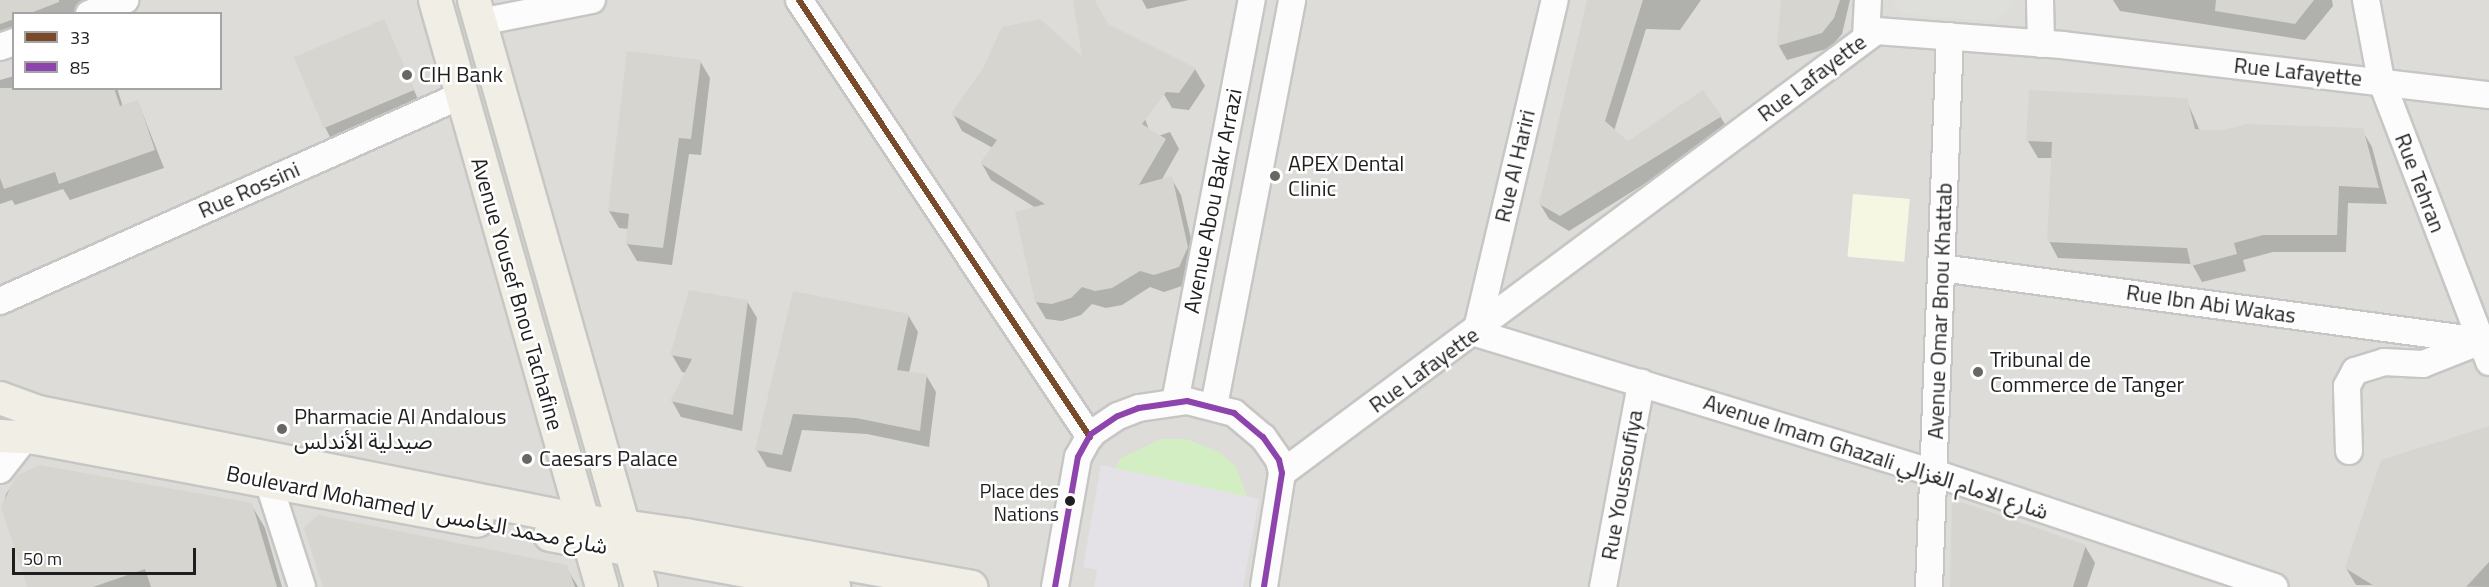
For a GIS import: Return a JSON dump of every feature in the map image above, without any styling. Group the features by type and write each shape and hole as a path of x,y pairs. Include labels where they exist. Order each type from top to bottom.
{"main road":[{"name":"Avenue Yousef Bnou Tachafine","path":"435,0 584,531 602,587"},
{"name":"Avenue Yousef Bnou Tachafine","path":"477,11 641,587"},
{"name":"Boulevard Mohamed V شارع محمد الخامس","path":"0,398 38,412 584,531"},
{"name":"Boulevard Mohamed V شارع محمد الخامس","path":"13,437 268,481 625,537 834,587"},
{"path":"625,537 971,587"}],"street":[{"path":"94,12 125,0"},
{"path":"477,11 592,0"},
{"path":"800,0 1090,437"},
{"name":"Avenue Abou Bakr Arrazi","path":"1175,402 1252,0"},
{"name":"Avenue Abou Bakr Arrazi","path":"1214,406 1292,0"},
{"name":"Rue Al Hariri","path":"1476,333 1555,0"},
{"path":"1866,37 1868,0"},
{"path":"2040,0 2041,44"},
{"name":"Rue Tehran","path":"2366,0 2381,80 2485,351"},
{"name":"Rue Lafayette","path":"1282,473 1476,333 1866,37 1886,29 2381,80 2489,95"},
{"name":"Avenue Omar Bnou Khattab","path":"1929,587 1950,36"},
{"name":"Rue Rossini","path":"0,301 462,95"},
{"name":"Rue Ibn Abi Wakas","path":"1941,268 2485,351"},
{"name":"Avenue Imam Ghazali شارع الامام الغزالي","path":"1476,333 1934,473 2274,587"},
{"path":"2349,451 2347,386 2355,371 2384,362 2423,364 2485,351"},
{"name":"Rue Youssoufiya","path":"1604,587 1641,382"},
{"path":"1055,587 1078,457 1090,437 1118,416 1175,402 1214,406 1234,413 1256,430 1270,445 1282,473 1264,587"},
{"path":"0,470 13,437"},
{"path":"268,481 302,587"}],"shaded area":[{"path":"0,0 2489,0 2489,587 0,587"},
{"path":"1892,0 2012,0 2011,8 1995,21 1904,14"},
{"path":"1853,194 1910,199 1904,262 1848,257"},
{"path":"1101,465 1259,499 1243,587 1094,587 1097,570 1083,567"}],"green space":[{"path":"1161,439 1186,439 1221,453 1236,467 1247,497 1115,468 1121,458"}],"building":[{"path":"0,0 59,0 59,2 33,12 12,12 12,20 0,24"},
{"path":"1073,0 1095,0 1108,24 1196,68 1179,93 1166,92 1142,124 1166,139 1139,185 1172,176 1188,247 1179,267 1154,275 1140,271 1112,288 1095,291 1082,287 1071,298 1052,304 1035,302 1015,212 1045,204 980,163 997,140 951,114 983,68 1002,27 1040,19 1082,56"},
{"path":"1587,0 1643,0 1605,121 1628,141 1703,90 1722,116 1560,216 1539,204"},
{"path":"1781,0 1840,0 1834,18 1822,33 1777,46"},
{"path":"2216,0 2314,0 2295,24 2215,11"},
{"path":"384,19 414,90 324,128 294,57"},
{"path":"627,51 701,60 691,139 679,138 663,248 626,244 629,214 608,211"},
{"path":"0,88 115,90 120,106 138,100 155,150 59,184 55,172 4,189 0,178"},
{"path":"2029,90 2187,98 2195,129 2219,131 2248,124 2363,128 2379,188 2339,186 2337,235 2263,235 2234,243 2237,254 2191,266 2187,248 2047,242 2052,142 2026,141"},
{"path":"689,290 748,300 733,415 670,401 692,359 670,355"},
{"path":"793,291 909,314 897,370 927,374 920,431 856,418 793,414 782,455 755,450"},
{"path":"2489,426 2489,562 2466,587 2376,587 2345,568 2381,460"},
{"path":"39,465 252,503 277,587 151,587 145,569 93,587 27,587 1,507 16,476"},
{"path":"1952,499 2086,545 2073,587 1950,587"},
{"path":"318,515 567,565 575,587 323,587 304,528"}],"transit line":[{"name":"33","path":"799,0 1090,437"},
{"name":"85","path":"1055,587 1078,457 1091,434 1118,416 1139,408 1187,401 1234,413 1263,437 1279,460 1282,473 1264,587"}],"place":[{"name":"CIH Bank","path":"407,75"},
{"name":"APEX Dental Clinic","path":"1275,176"},
{"name":"Tribunal de Commerce de Tanger","path":"1978,372"},
{"name":"Pharmacie Al Andalous صيدلية الأندلس","path":"282,429"},
{"name":"Caesars Palace","path":"527,459"},
{"name":"Place des Nations","path":"1070,501"}]}
